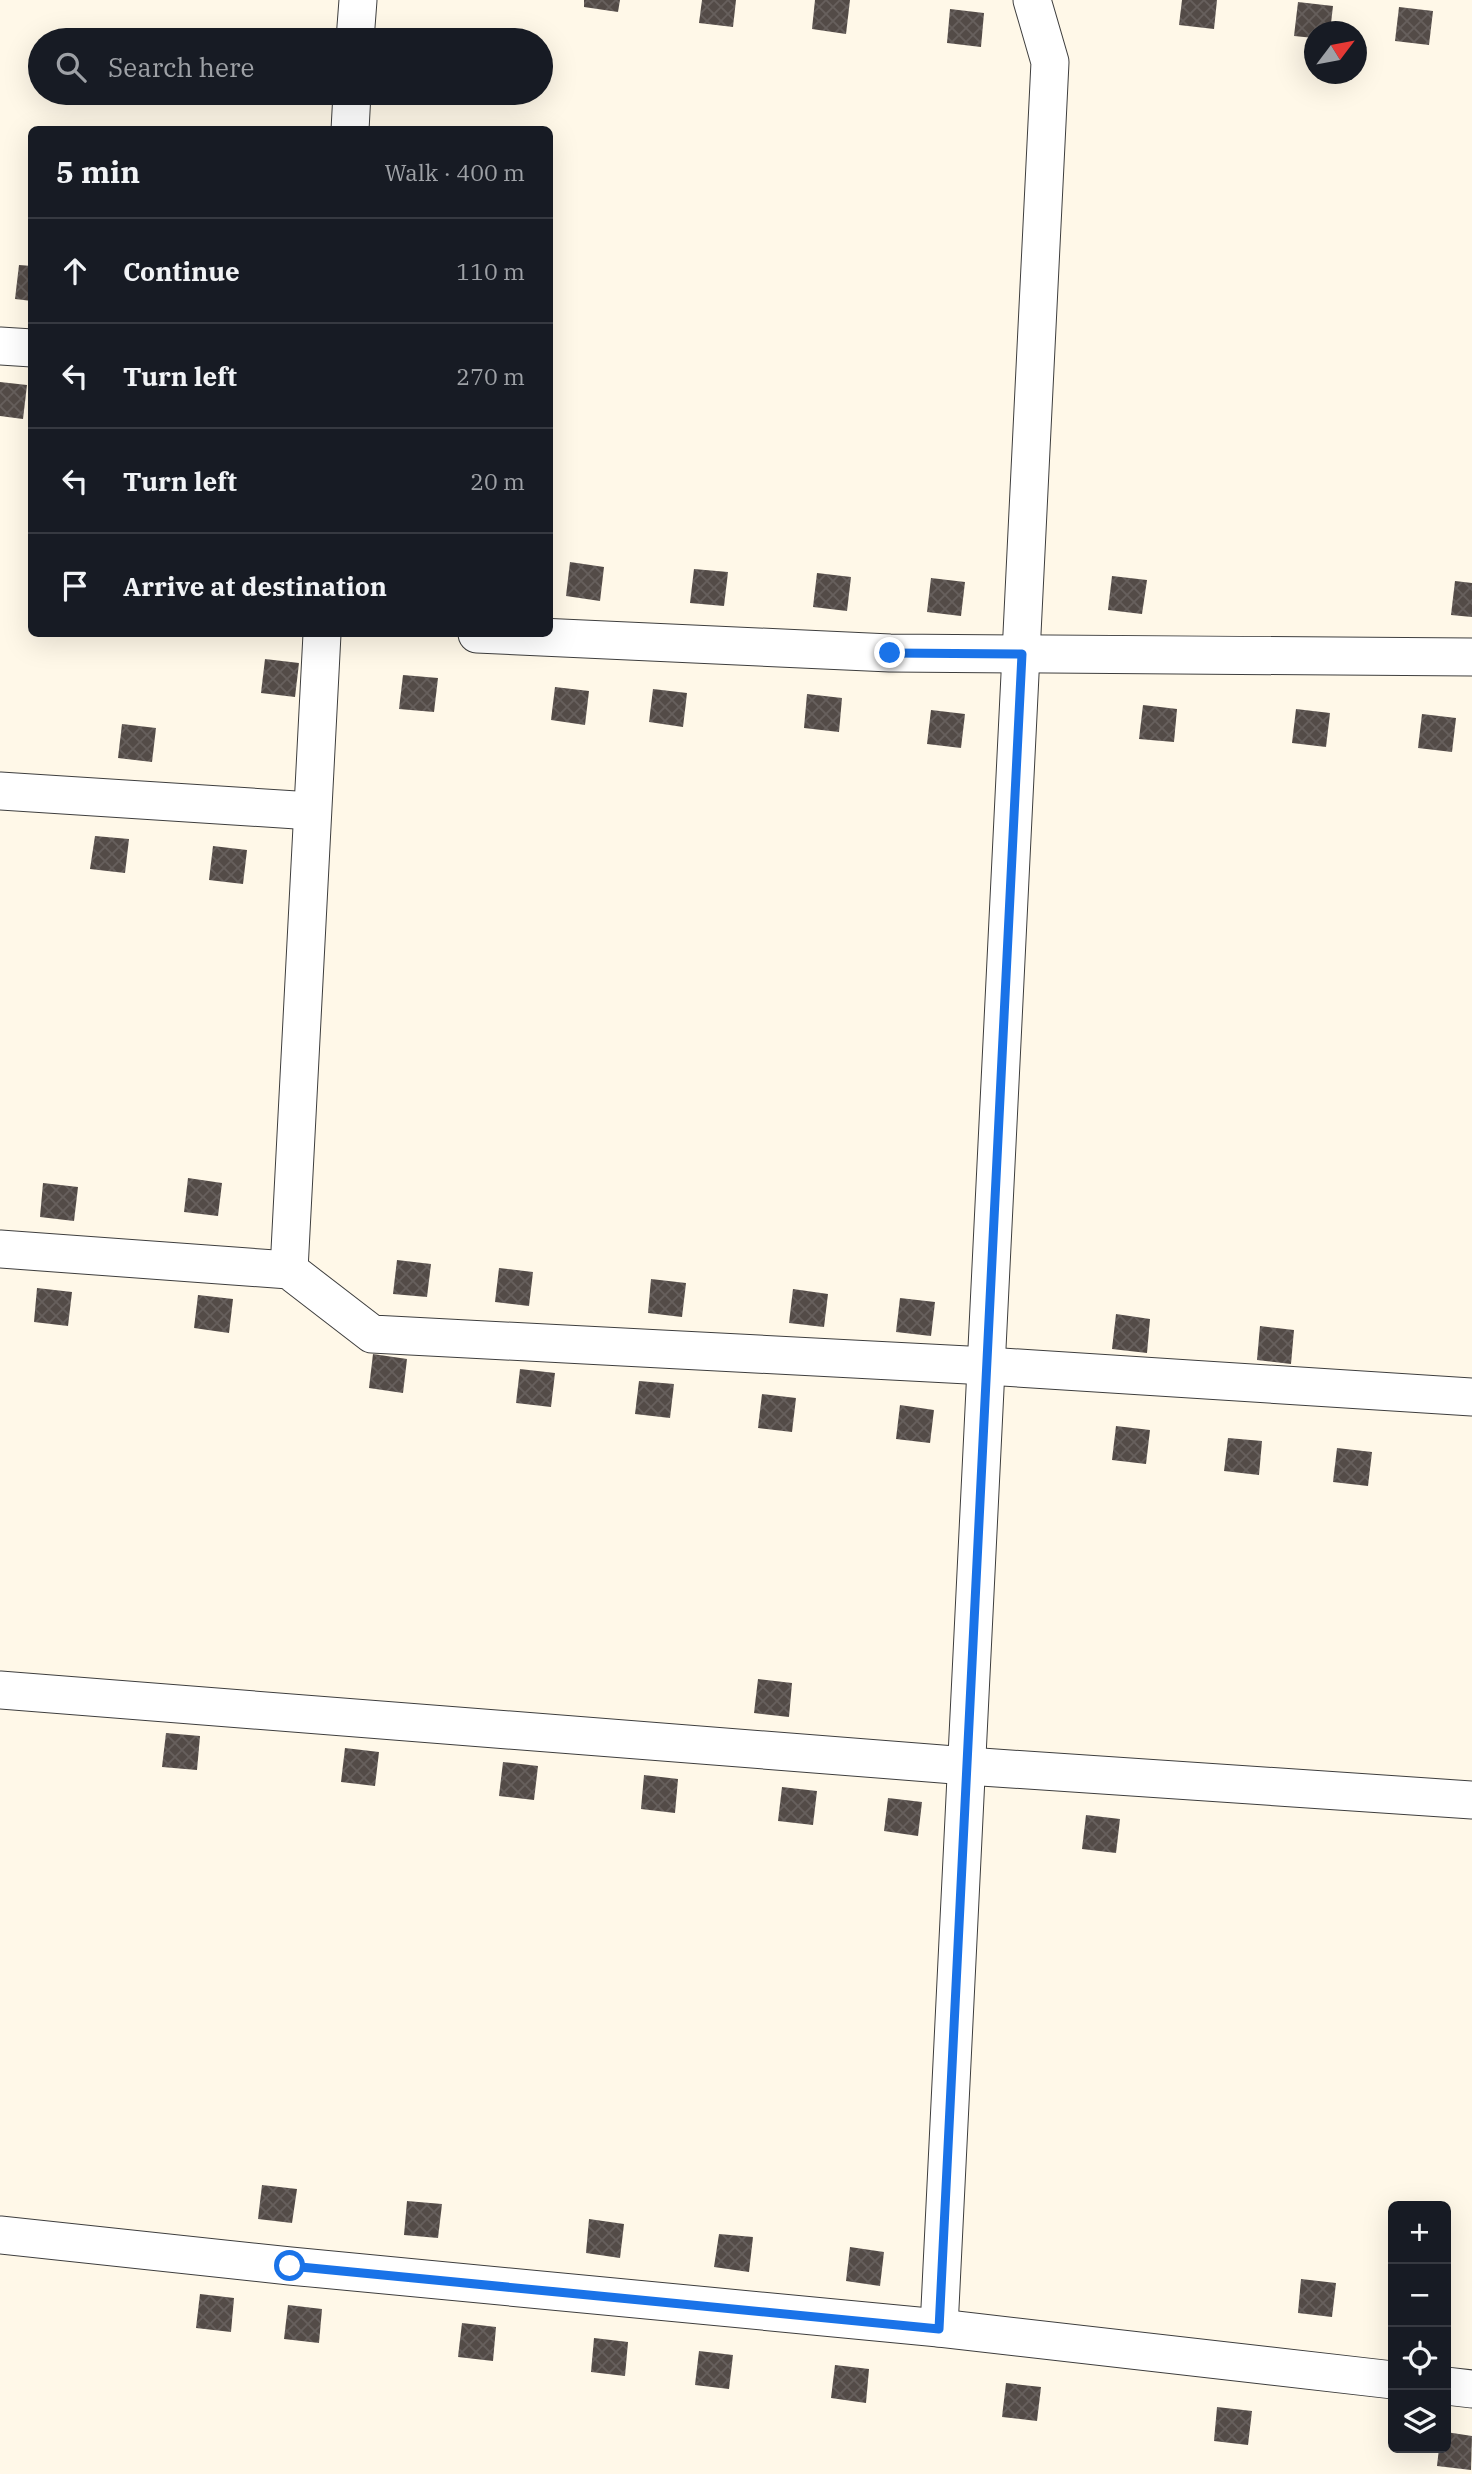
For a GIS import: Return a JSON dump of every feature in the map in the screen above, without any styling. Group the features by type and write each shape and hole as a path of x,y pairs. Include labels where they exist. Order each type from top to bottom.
{"street":[{"path":"356,28 358,0"},
{"path":"939,2329 1050,62 1032,0"},
{"path":"350,126 351,105"},
{"path":"0,346 28,348"},
{"path":"289,1270 322,637"},
{"path":"542,637 890,653 1472,657"},
{"path":"0,791 312,811"},
{"path":"0,1249 289,1270 373,1334 987,1366 1472,1397"},
{"path":"0,1690 967,1766 1472,1800"},
{"path":"0,2235 939,2329 1388,2380"},
{"path":"1451,2387 1472,2389"}],"building":[{"path":"584,0 620,0 618,12 584,7"},
{"path":"702,0 736,0 733,27 699,23"},
{"path":"815,0 850,0 846,34 812,29"},
{"path":"1182,0 1217,0 1214,29 1179,25"},
{"path":"1298,2 1333,6 1331,21 1304,21 1304,37 1294,36"},
{"path":"1399,7 1433,11 1429,45 1395,41"},
{"path":"950,9 984,13 981,47 947,43"},
{"path":"19,265 28,266 28,301 15,299"},
{"path":"0,382 27,385 23,419 0,416"},
{"path":"570,562 604,567 600,601 566,596"},
{"path":"694,569 728,572 724,606 690,603"},
{"path":"817,573 851,577 847,611 813,607"},
{"path":"1112,576 1147,580 1142,614 1108,610"},
{"path":"931,578 965,582 961,616 927,612"},
{"path":"1455,581 1472,583 1472,617 1451,615"},
{"path":"265,659 299,663 295,697 261,693"},
{"path":"403,675 438,678 434,712 399,709"},
{"path":"555,687 589,691 585,725 551,720"},
{"path":"653,689 687,693 683,727 649,722"},
{"path":"807,694 842,698 839,732 804,728"},
{"path":"1143,705 1177,709 1174,742 1139,739"},
{"path":"1296,709 1330,713 1326,747 1292,743"},
{"path":"931,710 965,714 961,748 927,744"},
{"path":"1422,714 1456,718 1452,752 1418,748"},
{"path":"122,724 156,728 152,762 118,758"},
{"path":"95,836 129,839 125,873 90,869"},
{"path":"213,846 247,850 243,884 209,880"},
{"path":"188,1178 222,1183 218,1216 184,1212"},
{"path":"43,1183 78,1187 74,1221 40,1217"},
{"path":"397,1260 431,1264 427,1297 393,1294"},
{"path":"499,1268 533,1272 529,1306 495,1302"},
{"path":"651,1279 686,1283 682,1317 648,1313"},
{"path":"37,1288 72,1292 68,1326 34,1322"},
{"path":"793,1289 828,1294 824,1327 789,1323"},
{"path":"198,1295 233,1299 229,1333 194,1328"},
{"path":"900,1298 935,1302 931,1336 896,1332"},
{"path":"1116,1314 1150,1319 1147,1353 1112,1349"},
{"path":"1260,1326 1294,1330 1291,1364 1257,1360"},
{"path":"373,1354 407,1359 403,1393 369,1388"},
{"path":"520,1369 555,1373 551,1407 516,1403"},
{"path":"639,1381 674,1384 670,1418 635,1414"},
{"path":"762,1394 796,1398 792,1432 758,1428"},
{"path":"900,1405 934,1410 930,1443 896,1439"},
{"path":"1116,1426 1150,1430 1146,1464 1112,1460"},
{"path":"1228,1438 1262,1441 1259,1475 1224,1471"},
{"path":"1337,1448 1372,1452 1368,1486 1333,1482"},
{"path":"758,1679 792,1683 789,1717 754,1713"},
{"path":"166,1733 200,1736 197,1770 162,1767"},
{"path":"345,1748 379,1752 375,1786 341,1782"},
{"path":"503,1762 538,1766 534,1800 499,1796"},
{"path":"644,1775 678,1779 675,1813 641,1809"},
{"path":"782,1787 817,1791 813,1825 778,1821"},
{"path":"888,1798 922,1802 918,1836 884,1831"},
{"path":"1086,1815 1120,1819 1116,1853 1082,1849"},
{"path":"262,2185 297,2189 292,2223 258,2219"},
{"path":"407,2201 442,2204 438,2238 404,2235"},
{"path":"589,2219 624,2224 620,2258 586,2253"},
{"path":"719,2234 753,2237 749,2272 714,2267"},
{"path":"850,2247 884,2252 880,2286 846,2281"},
{"path":"1301,2279 1336,2283 1332,2317 1298,2313"},
{"path":"200,2294 234,2298 231,2332 196,2328"},
{"path":"288,2305 322,2309 319,2343 284,2339"},
{"path":"462,2323 496,2327 493,2361 458,2357"},
{"path":"594,2338 628,2342 625,2376 591,2372"},
{"path":"699,2351 733,2355 729,2389 695,2385"},
{"path":"835,2365 869,2369 866,2403 831,2398"},
{"path":"1006,2383 1041,2387 1037,2421 1002,2417"},
{"path":"1217,2407 1252,2411 1248,2445 1214,2441"},
{"path":"1451,2433 1472,2436 1471,2470 1437,2466 1438,2453 1451,2453"}],"route":[{"path":"290,2266 939,2329 1022,654 890,653"}]}
